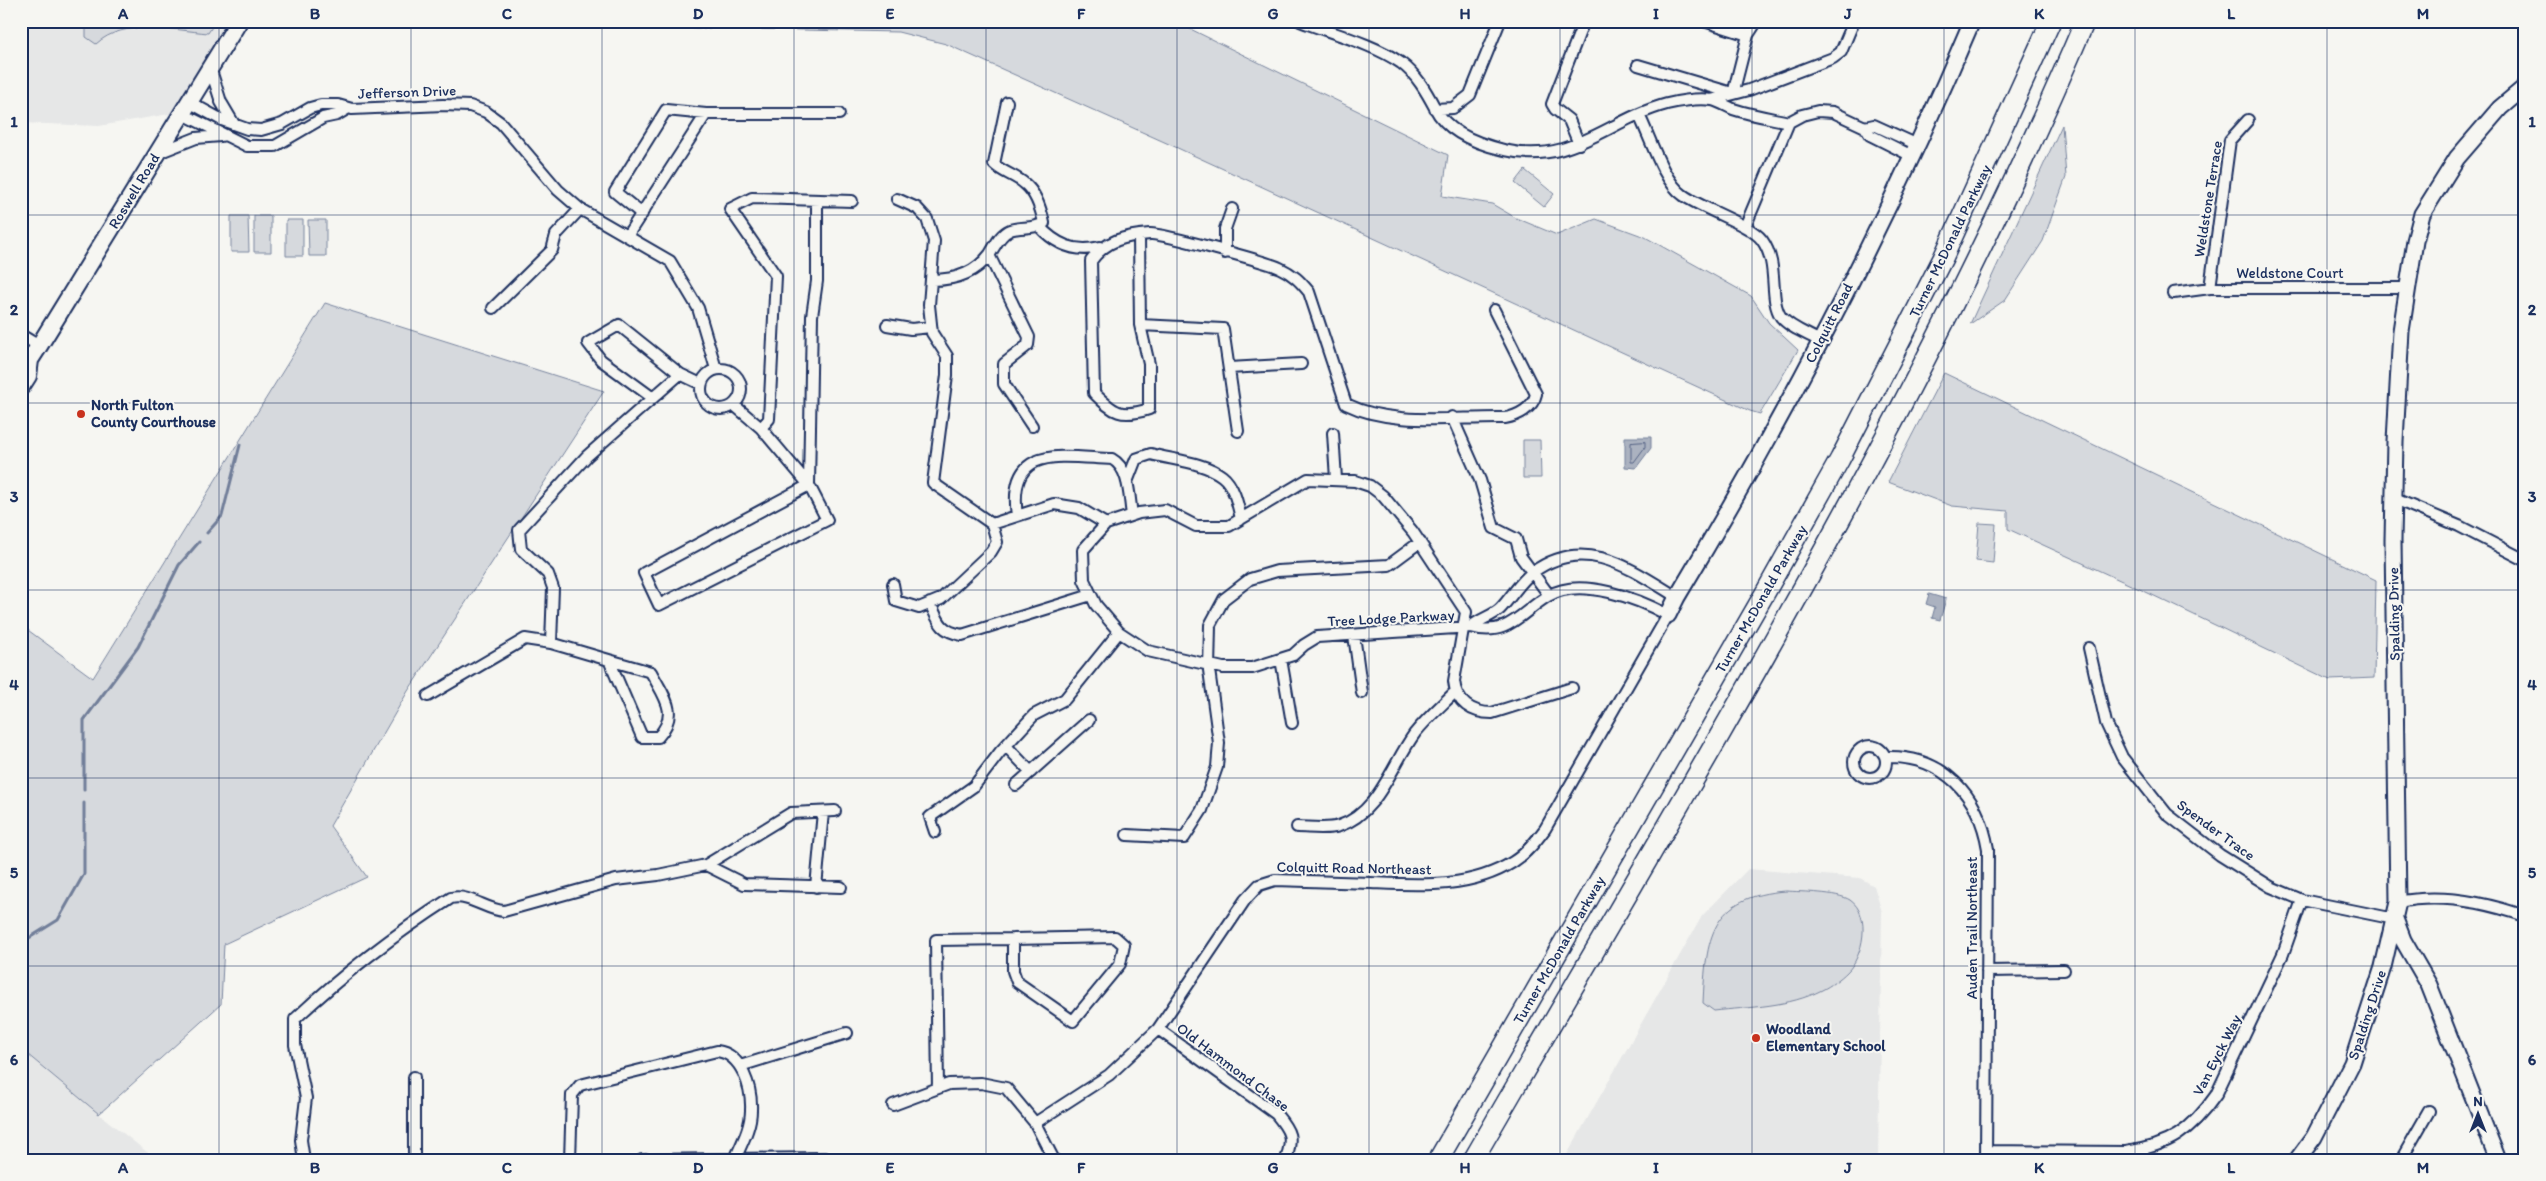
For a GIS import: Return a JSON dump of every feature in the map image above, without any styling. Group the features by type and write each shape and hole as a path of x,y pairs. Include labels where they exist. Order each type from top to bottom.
{"highway":[{"name":"Turner McDonald Parkway","path":"1438,1160 1765,593 1840,459 1943,258 2051,21"},
{"name":"Turner McDonald Parkway","path":"1473,1160 1481,1151 1756,671 1867,472 1978,256 2084,21"}],"main road":[{"name":"Roswell Road","path":"21,387 28,376 26,363 39,346 238,21"}],"street":[{"path":"1300,21 1390,56 1414,75 1424,87 1435,109 1451,128 1477,141 1504,150 1546,154 1579,144 1639,115 1667,104 1712,100 1749,90 1833,58 1841,52 1854,21"},
{"path":"1435,109 1453,108 1470,95 1500,21"},
{"path":"1579,144 1569,120 1555,110 1552,104 1584,21"},
{"path":"1704,21 1748,35"},
{"path":"1733,94 1748,35 1757,21"},
{"name":"Colquitt Road","path":"1668,615 1766,445 1820,341 1915,151 1972,21"},
{"path":"1638,65 1733,94"},
{"path":"210,67 224,108 234,124"},
{"name":"Spalding Drive","path":"2297,1160 2314,1137 2352,1063 2380,976 2398,902 2393,540 2395,442 2401,331 2415,241 2422,214 2470,140 2500,108 2525,87"},
{"path":"1712,100 1734,109 1789,122"},
{"path":"932,280 951,280 972,270 989,255 1001,237 1009,230 1039,226 1044,223 1041,206 1025,184 1001,172 994,164 1007,102"},
{"name":"Jefferson Drive","path":"185,107 234,124 261,130 282,124 310,108 321,105 338,105 347,109 443,105 470,106 495,116 558,190 580,209"},
{"name":"Jefferson Drive","path":"185,107 221,136 247,146 275,146 322,118 337,116 347,109"},
{"path":"642,214 615,192 666,110 706,114 839,114"},
{"path":"1745,227 1789,122 1802,115 1818,111 1833,112 1865,127 1870,135 1915,151"},
{"path":"627,236 706,114"},
{"path":"1639,115 1671,184 1682,195 1745,227 1761,238 1770,253 1777,307 1786,322 1820,341"},
{"name":"Weldstone Terrace","path":"2210,288 2230,140 2248,120"},
{"name":"Jefferson Drive","path":"157,154 196,138 221,136"},
{"path":"760,428 769,419 776,276 730,209 752,198 852,201"},
{"path":"893,584 896,601 919,608 941,599 992,552 997,542 992,524 933,483 947,375 947,356 932,333 928,305 932,280 934,240 926,219 917,208 897,199"},
{"path":"809,485 812,316 817,281 817,200"},
{"path":"493,308 552,250 556,235 580,209 670,261 688,288 698,308 716,369"},
{"path":"1226,253 1225,229 1232,209"},
{"path":"1039,226 1051,238 1070,248 1089,250 1118,240 1153,234 1278,267 1297,278 1309,292 1346,404 1377,416 1514,416 1530,406 1536,397 1494,310"},
{"path":"1100,247 1091,261 1094,392 1110,409 1130,415 1149,409 1149,364 1140,324 1139,236"},
{"path":"989,255 1029,337 1028,346 1004,364 1004,384 1032,426"},
{"name":"Weldstone Court","path":"2173,293 2210,288 2408,288"},
{"path":"1140,324 1223,329 1238,430"},
{"path":"653,398 601,360 588,342 619,325 680,374 701,384"},
{"path":"887,325 911,329 931,327"},
{"path":"21,335 39,346"},
{"path":"1229,368 1301,364"},
{"path":"716,369 728,369 741,382 741,395 734,405 723,409 712,407 704,400 701,384 707,374 716,369"},
{"path":"551,643 553,588 548,574 522,549 520,530 587,456 680,374"},
{"path":"734,405 760,428 809,485 827,520 659,605 644,572 809,485"},
{"path":"1452,417 1480,480 1494,528 1516,539 1521,558 1549,595 1567,589 1590,588 1651,606 1668,615"},
{"path":"1333,433 1336,479"},
{"path":"1126,482 1136,459 1151,454 1202,467 1222,475 1227,481 1241,519"},
{"path":"1017,516 1015,502 1017,485 1029,463 1038,459 1112,459 1119,462 1126,482 1132,515"},
{"path":"992,524 1054,504 1079,508 1106,524 1132,515 1165,510 1196,526 1229,526 1308,480 1336,479 1355,481 1370,486 1383,496 1420,542 1466,612 1467,628 1454,670 1455,692 1460,700 1473,710 1492,713 1572,688"},
{"path":"2395,498 2458,526 2525,560"},
{"name":"Tree Lodge Parkway","path":"1106,524 1083,550 1084,580 1096,605 1119,632 1148,650 1223,668 1252,668 1294,655 1304,645 1317,637 1467,628 1481,630 1499,628 1515,622 1549,595"},
{"path":"1127,835 1184,838 1202,810 1217,766 1219,743 1209,665 1210,626 1224,599 1250,579 1277,571 1389,565 1420,542"},
{"path":"1467,628 1490,616 1500,608 1532,572 1558,559 1578,555 1595,556 1625,566 1677,597"},
{"path":"930,603 942,627 949,632 962,635 1091,595"},
{"name":"Colquitt Road Northeast","path":"1035,1123 1109,1074 1158,1029 1245,900 1259,885 1275,880 1437,886 1476,878 1514,862 1532,847 1545,829 1668,615"},
{"path":"935,832 930,817 974,786 1034,715 1065,700 1119,632"},
{"path":"1354,635 1362,693"},
{"path":"428,696 525,640 551,643 651,672 671,711 668,727 658,737 642,738 609,660"},
{"name":"Spender Trace","path":"2088,648 2106,724 2122,757 2162,808 2220,855 2271,887 2302,900 2395,919"},
{"path":"1281,659 1292,723"},
{"path":"1296,827 1338,826 1361,813 1382,790 1395,763 1416,732 1455,692"},
{"path":"1016,785 1090,720"},
{"path":"1006,746 1031,772"},
{"name":"Auden Trail Northeast","path":"1886,757 1916,760 1942,772 1964,790 1979,813 1988,848 1986,1156"},
{"path":"304,1160 301,1140 306,1098 305,1083 295,1046 295,1019 370,953 451,898 464,897 495,911 504,912 616,880 658,875 706,865 791,813 835,811"},
{"path":"816,886 823,812"},
{"path":"706,865 744,884 841,886"},
{"path":"2398,902 2422,898 2470,901 2525,916"},
{"name":"Van Eyck Way","path":"1986,1156 2126,1152 2146,1149 2167,1142 2186,1130 2202,1115 2216,1096 2277,966 2302,900"},
{"path":"2395,919 2402,940 2429,985 2498,1160"},
{"path":"938,1088 936,940 1115,936 1124,945 1120,964 1073,1021 1017,982 1013,971 1013,939"},
{"path":"1987,971 2064,970"},
{"name":"Old Hammond Chase","path":"1158,1029 1276,1114 1289,1130 1290,1145 1286,1160"},
{"path":"740,1066 846,1033"},
{"path":"570,1160 572,1096 580,1085 717,1051 733,1057 740,1066 749,1093 751,1111 748,1129 735,1159"},
{"path":"414,1077 414,1160"},
{"path":"893,1105 949,1084 981,1083 1006,1088 1035,1123 1054,1160"},
{"path":"2401,1160 2430,1111"},
{"path":"642,1160 825,1158"}],"shaded area":[{"path":"21,21 243,21 181,112 99,126 21,123"},
{"path":"86,21 216,21 208,33 165,28 135,28 107,36 96,44 86,37"},
{"path":"511,21 1174,21 1448,155 1442,196 1492,204 1516,218 1557,235 1596,219 1645,237 1751,296 1769,323 1798,350 1760,414 1750,411 1171,145 946,44 898,32 511,24"},
{"path":"2062,125 2066,177 2043,241 2005,300 1970,324"},
{"path":"1525,170 1554,194 1544,207 1515,183"},
{"path":"231,216 248,216 249,252 231,252"},
{"path":"254,216 271,216 271,252 254,252"},
{"path":"286,220 303,220 303,256 286,256"},
{"path":"308,220 326,220 326,256 309,256"},
{"path":"325,303 604,391 408,691 330,826 367,877 224,944 221,1004 99,1114 21,1049 21,625 93,678"},
{"path":"1944,373 2376,580 2374,678 2330,680 2146,592 2008,529 2008,511 1952,506 1888,482"},
{"path":"1523,440 1540,440 1541,478 1523,478"},
{"path":"1979,523 1996,524 1993,563 1976,561"},
{"name":"Woodland Elementary School","path":"1748,869 1860,878 1874,886 1882,912 1878,1160 1564,1160 1702,916"},
{"path":"1786,891 1837,895 1850,900 1857,907 1861,915 1863,936 1861,947 1853,965 1835,982 1809,996 1783,1003 1714,1011 1703,1003 1707,959 1717,924 1727,911 1741,901 1761,895"},
{"path":"21,1049 99,1114 157,1160 21,1160"}],"water":[{"path":"1625,437 1651,437 1651,448 1636,468 1625,467"},
{"path":"1929,594 1946,599 1940,620 1932,618 1935,607 1926,604"}],"waterway":[{"path":"207,533 222,516 240,445"},
{"path":"84,790 84,720 138,647 179,565 199,542"},
{"path":"21,943 58,920 84,874 84,803"}],"place":[{"name":"North Fulton County Courthouse","path":"81,414"},
{"name":"Woodland Elementary School","path":"1756,1038"}]}
